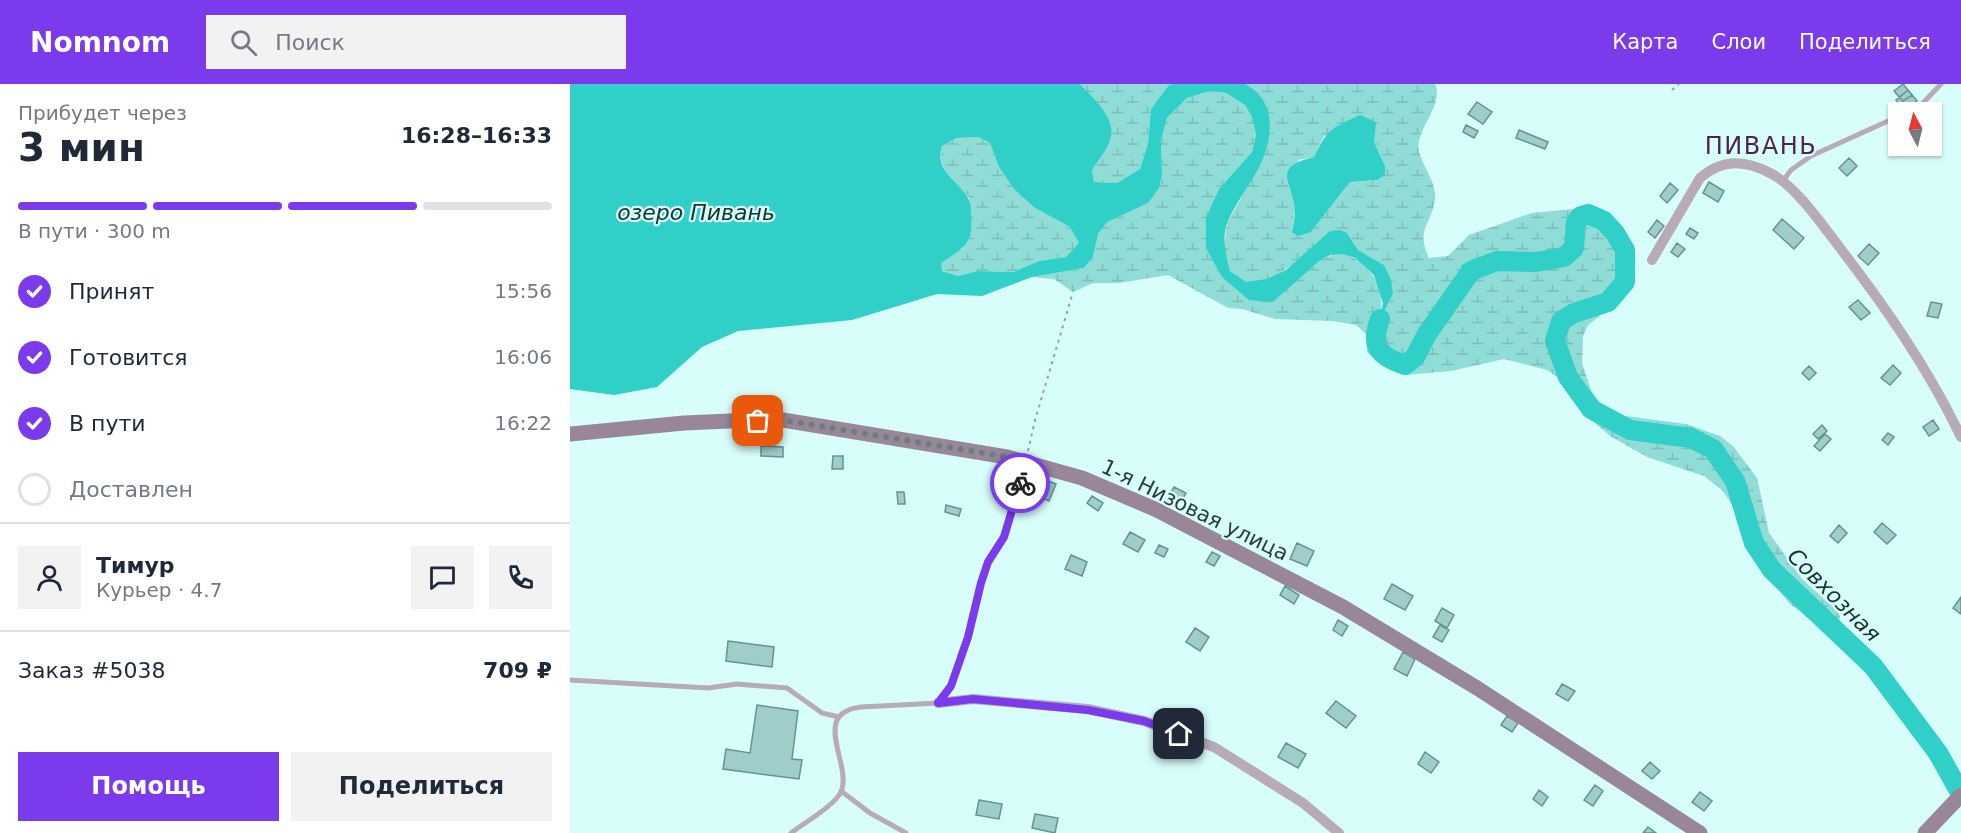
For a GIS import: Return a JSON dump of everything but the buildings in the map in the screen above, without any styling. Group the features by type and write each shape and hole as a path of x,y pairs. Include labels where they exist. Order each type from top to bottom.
{"street":[{"path":"1652,260 1700,178 1712,168 1737,162 1771,173 1783,181 1818,218 1872,290 1913,349 1961,437"},
{"name":"1-я Низовая улица","path":"570,434 684,423 777,419 1007,457 1082,478 1157,510 1343,607 1477,688 1700,833"},
{"path":"938,703 973,699 1088,710 1144,721 1214,747 1303,803 1339,833"},
{"path":"1925,833 1961,795"}],"lane":[{"path":"1924,102 1941,84"},
{"path":"1783,181 1791,170 1811,156 1888,121"},
{"path":"791,833 834,800 841,791 843,782 836,736 839,717 845,710 855,707 938,703 951,686 968,637 981,583 988,562 1004,537 1025,463"},
{"path":"570,680 708,688 737,684 787,688 822,713 839,717"},
{"path":"841,791 870,813 906,833"}],"path":[{"path":"1672,90 1678,84"},
{"path":"1025,463 1035,420 1073,292"}],"green space":[{"path":"1080,84 1172,84 1151,109 1148,143 1140,169 1117,183 1094,182 1092,170 1111,138 1098,104"},
{"path":"1245,84 1435,84 1437,91 1435,105 1419,141 1420,155 1435,192 1433,208 1424,234 1425,248 1429,258 1448,256 1469,235 1532,213 1573,209 1600,210 1620,231 1628,252 1629,284 1615,304 1588,325 1583,336 1582,363 1591,390 1601,404 1618,415 1686,424 1720,436 1733,446 1757,478 1769,533 1802,579 1835,609 1840,616 1839,623 1832,629 1819,627 1789,603 1767,575 1751,546 1738,513 1722,490 1704,476 1647,457 1610,436 1584,413 1556,376 1547,370 1504,359 1451,371 1405,375 1379,362 1367,352 1366,334 1356,325 1333,321 1275,319 1242,309 1228,308 1168,275 1119,283 1093,283 1073,292 1054,279 1032,277 1084,268 1093,257 1098,234 1107,221 1148,203 1162,175 1161,141 1167,118 1187,98 1209,91 1226,93 1245,105 1252,117 1256,135 1252,152 1219,189 1222,277 1274,301 1317,263 1336,254 1345,254 1360,263 1375,279 1382,304 1381,317 1393,294 1384,265 1358,250 1347,233 1330,231 1291,265 1268,279 1246,282 1230,271 1224,247 1227,223 1262,161 1252,88","holes":["1324,136 1374,142 1385,166 1377,180 1350,182 1311,232 1292,232 1298,160 1314,157"]},
{"path":"978,137 990,143 998,165 1035,208 1070,227 1080,243 1066,257 1039,261 1013,272 977,271 958,276 942,271 940,263 963,248 970,199 944,168 941,161 942,146 957,138"}],"water":[{"name":"озеро Пивань","path":"570,84 1080,84 1102,108 1110,122 1111,129 1108,145 1092,170 1094,182 1117,183 1140,169 1148,143 1151,109 1168,86 1172,84 1245,84 1262,98 1267,108 1270,128 1262,161 1226,227 1225,246 1230,271 1246,282 1267,279 1286,270 1330,231 1340,230 1347,233 1358,250 1384,265 1391,280 1393,294 1380,319 1383,303 1374,275 1355,258 1343,254 1330,255 1318,262 1274,301 1249,300 1222,277 1206,248 1206,218 1219,189 1252,152 1256,135 1252,117 1245,105 1226,93 1209,91 1187,98 1167,118 1161,141 1162,175 1159,188 1148,203 1107,222 1098,234 1093,257 1084,268 1032,277 982,296 937,294 852,320 738,331 702,347 657,387 614,395 570,389","holes":["978,137 990,143 998,165 1014,189 1035,208 1070,227 1079,243 1066,257 1039,261 1013,272 977,271 958,276 942,271 941,263 961,249 971,233 970,202 944,169 940,155 942,146 957,138"]},
{"path":"1360,115 1376,122 1374,142 1385,166 1385,175 1377,180 1350,182 1311,232 1298,236 1292,232 1295,212 1287,178 1288,172 1300,161 1314,157 1327,134 1332,130"}],"waterway":[{"name":"Совхозная","path":"1380,319 1376,336 1379,349 1388,358 1405,365 1415,357 1427,334 1471,271 1497,261 1536,262 1564,257 1574,248 1576,222 1581,216 1588,214 1604,221 1615,233 1625,250 1625,282 1608,302 1574,313 1561,321 1555,341 1568,377 1591,409 1630,430 1691,438 1713,449 1735,481 1754,543 1772,570 1873,666 1938,753 1961,794"}],"way so far":[{"path":"758,421 777,419 1007,457 1025,463 1020,483"}],"district":[{"name":"ПИВАНЬ","path":"1761,146"}],"route":[{"path":"1020,483 1004,537 988,562 968,637 951,686 938,703 973,699 1088,710 1144,721 1179,734"}]}
